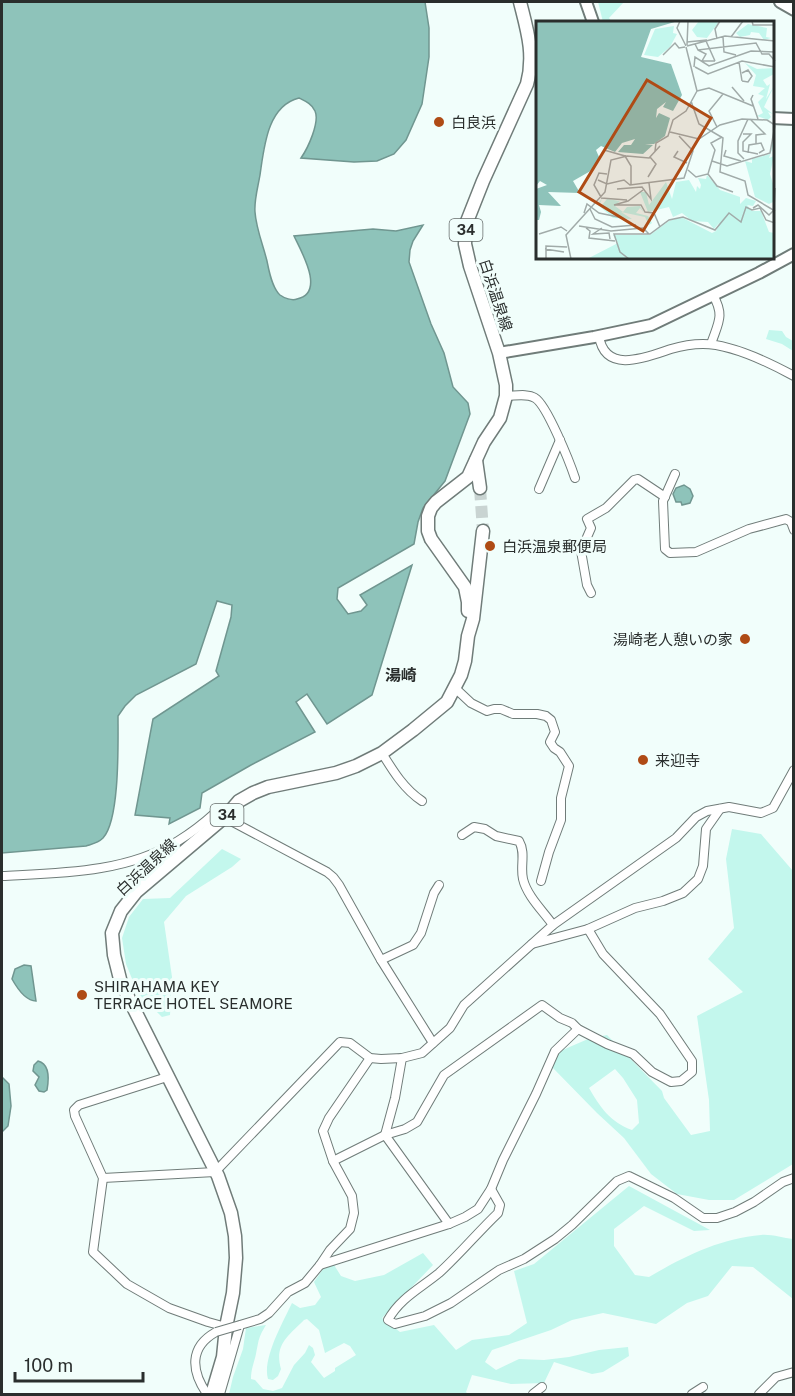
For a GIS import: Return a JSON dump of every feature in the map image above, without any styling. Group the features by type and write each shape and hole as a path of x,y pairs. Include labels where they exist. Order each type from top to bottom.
{"main road":[{"name":"白浜温泉線","path":"212,1395 223,1357 221,1329 233,1293 235,1236 228,1204 215,1172 121,983 114,955 112,933 121,911 136,892 227,815 239,801 268,787 336,773 382,753 442,708 462,675 468,636 468,602 465,587 431,539 428,516 431,508 443,496 468,477 484,442 500,418 506,396 499,353 465,244 466,224 483,181 528,84 531,53 520,2"},
{"path":"475,459 480,488"},
{"name":"白浜温泉線","path":"468,636 473,619 483,531"}],"street":[{"path":"586,2 593,21"},
{"path":"780,2 794,10"},
{"path":"774,118 794,119"},
{"path":"499,353 651,325 794,254"},
{"path":"711,344 720,313 713,295"},
{"path":"599,336 600,345 609,356 615,359 650,357 682,346 711,344 750,355 794,376"},
{"path":"506,396 525,395 535,398 542,405 565,448 575,478"},
{"path":"539,489 560,440"},
{"path":"675,474 663,501 665,549 670,554 696,552 749,529 786,519 791,522 794,530"},
{"path":"591,593 587,585 581,550 591,528 586,519 606,508 634,480 638,479 665,497"},
{"path":"455,688 471,704 487,711 501,709 513,714 537,714 551,720 555,732 550,742 561,752 569,766 561,798 561,820 541,881"},
{"path":"382,753 392,770 412,794 422,801"},
{"path":"103,1178 215,1172 340,1042 350,1043 370,1058 402,1058 422,1053 450,1028 464,1005 553,925 676,838 696,817 707,811 729,807 761,813 773,808 794,770"},
{"path":"531,944 588,929 635,908 683,893 698,879 703,866 706,829 720,808"},
{"path":"2,876 63,873 133,861 177,842 222,810 233,822 306,860 333,877 433,1043"},
{"path":"462,836 474,827 485,829 496,836 519,841 523,848 524,882 553,925"},
{"path":"381,960 413,945 421,933 434,893 439,885"},
{"path":"333,1161 417,1122 444,1075 542,1005 578,1029 633,1054 652,1072 671,1082 681,1081 692,1072 692,1061 660,1014 603,954 588,929"},
{"path":"320,1265 448,1224 478,1209 491,1189 555,1051 578,1029"},
{"path":"207,1395 196,1376 195,1360 201,1344 207,1337 221,1329 260,1319 269,1313 288,1292 305,1283 330,1250 350,1229 354,1213 351,1196 333,1161 323,1131 329,1118 370,1058"},
{"path":"385,1135 402,1058"},
{"path":"167,1077 79,1105 74,1110 103,1178 93,1252 127,1284 169,1308 221,1329"},
{"path":"385,1135 448,1224"},
{"path":"491,1189 500,1205 498,1213 439,1273 410,1294 392,1311 388,1320 395,1324 425,1316 451,1303 499,1270 524,1259 572,1225 617,1180 629,1176 675,1198 703,1218 717,1218 735,1212 783,1182 794,1178"},
{"path":"220,1395 240,1325"},
{"path":"759,1395 776,1377 794,1372"},
{"path":"533,1395 542,1387"},
{"path":"692,1395 703,1387"}],"shaded area":[{"path":"2,2 425,2 429,28 429,57 422,104 406,140 394,154 377,161 354,162 301,158 316,122 315,111 312,106 299,98 288,102 280,110 269,129 256,198 256,218 273,284 280,295 293,300 305,295 310,289 311,280 306,261 294,236 373,229 396,231 423,225 413,241 409,262 444,353 453,387 468,403 470,414 445,481 423,508 414,544 338,588 337,599 348,614 361,611 367,605 360,595 412,565 372,695 327,724 307,694 296,702 315,732 202,793 200,808 169,824 170,818 135,815 153,719 219,676 216,671 231,617 232,605 217,601 196,664 136,695 118,716 115,799 109,829 103,838 86,846 2,853"},
{"path":"598,2 624,2 609,18 611,21 603,21"},
{"path":"769,330 782,331 793,341 793,351 782,344 766,339"},
{"path":"684,485 690,489 693,496 690,503 682,505 681,502 676,502 673,494 676,488"},
{"path":"732,829 761,834 793,871 793,1164 734,1200 709,1200 677,1194 651,1174 624,1138 552,1067 558,1052 588,1039 607,1035 662,1091 664,1098 691,1135 710,1131 709,1100 697,1016 743,992 708,959 734,928 726,859","holes":["615,1069 637,1100 639,1123 632,1130 624,1127 606,1113 589,1088"]},
{"path":"222,849 241,859 186,896 164,922 172,977 170,1015 162,1017 139,996 126,964 122,938 129,917 143,899 170,898"},
{"path":"24,965 31,966 36,1001 25,996 12,979 15,969"},
{"path":"38,1061 45,1065 48,1073 47,1090 44,1092 39,1091 35,1085 39,1077 33,1071"},
{"path":"2,1077 9,1084 11,1106 8,1126 2,1132"},
{"path":"629,1186 710,1230 694,1231 644,1206 614,1229 614,1246 635,1275 649,1277 675,1262 731,1240 761,1235 793,1239 793,1299 753,1267 732,1266 708,1296 687,1303 656,1324 603,1313 572,1320 551,1330 492,1350 485,1362 496,1370 519,1359 544,1360 628,1347 629,1356 603,1372 592,1374 554,1362 544,1383 511,1384 472,1375 466,1392 468,1394 229,1394 243,1349 246,1328 266,1325 259,1339 251,1375 251,1379 263,1389 273,1391 282,1388 294,1365 309,1345 313,1348 315,1355 311,1362 324,1378 356,1355 350,1346 344,1343 325,1353 319,1330 307,1319 293,1331 281,1347 279,1361 281,1369 278,1376 273,1380 268,1379 268,1361 271,1351 292,1303 300,1308 315,1305 321,1297 314,1282 323,1269 334,1265 341,1276 355,1281 384,1275 423,1253 433,1265 382,1318 400,1332 434,1325 456,1350 472,1340 509,1335 527,1323 514,1271 534,1264"}],"tunnel":[{"path":"480,488 483,531"}],"place":[{"name":"白良浜","path":"439,122"},
{"name":"白浜温泉郵便局","path":"490,546"},
{"name":"湯崎老人憩いの家","path":"745,639"},
{"name":"来迎寺","path":"643,760"},
{"name":"SHIRAHAMA KEY TERRACE HOTEL SEAMORE","path":"82,995"}],"district":[{"name":"湯崎","path":"401,675"}]}
